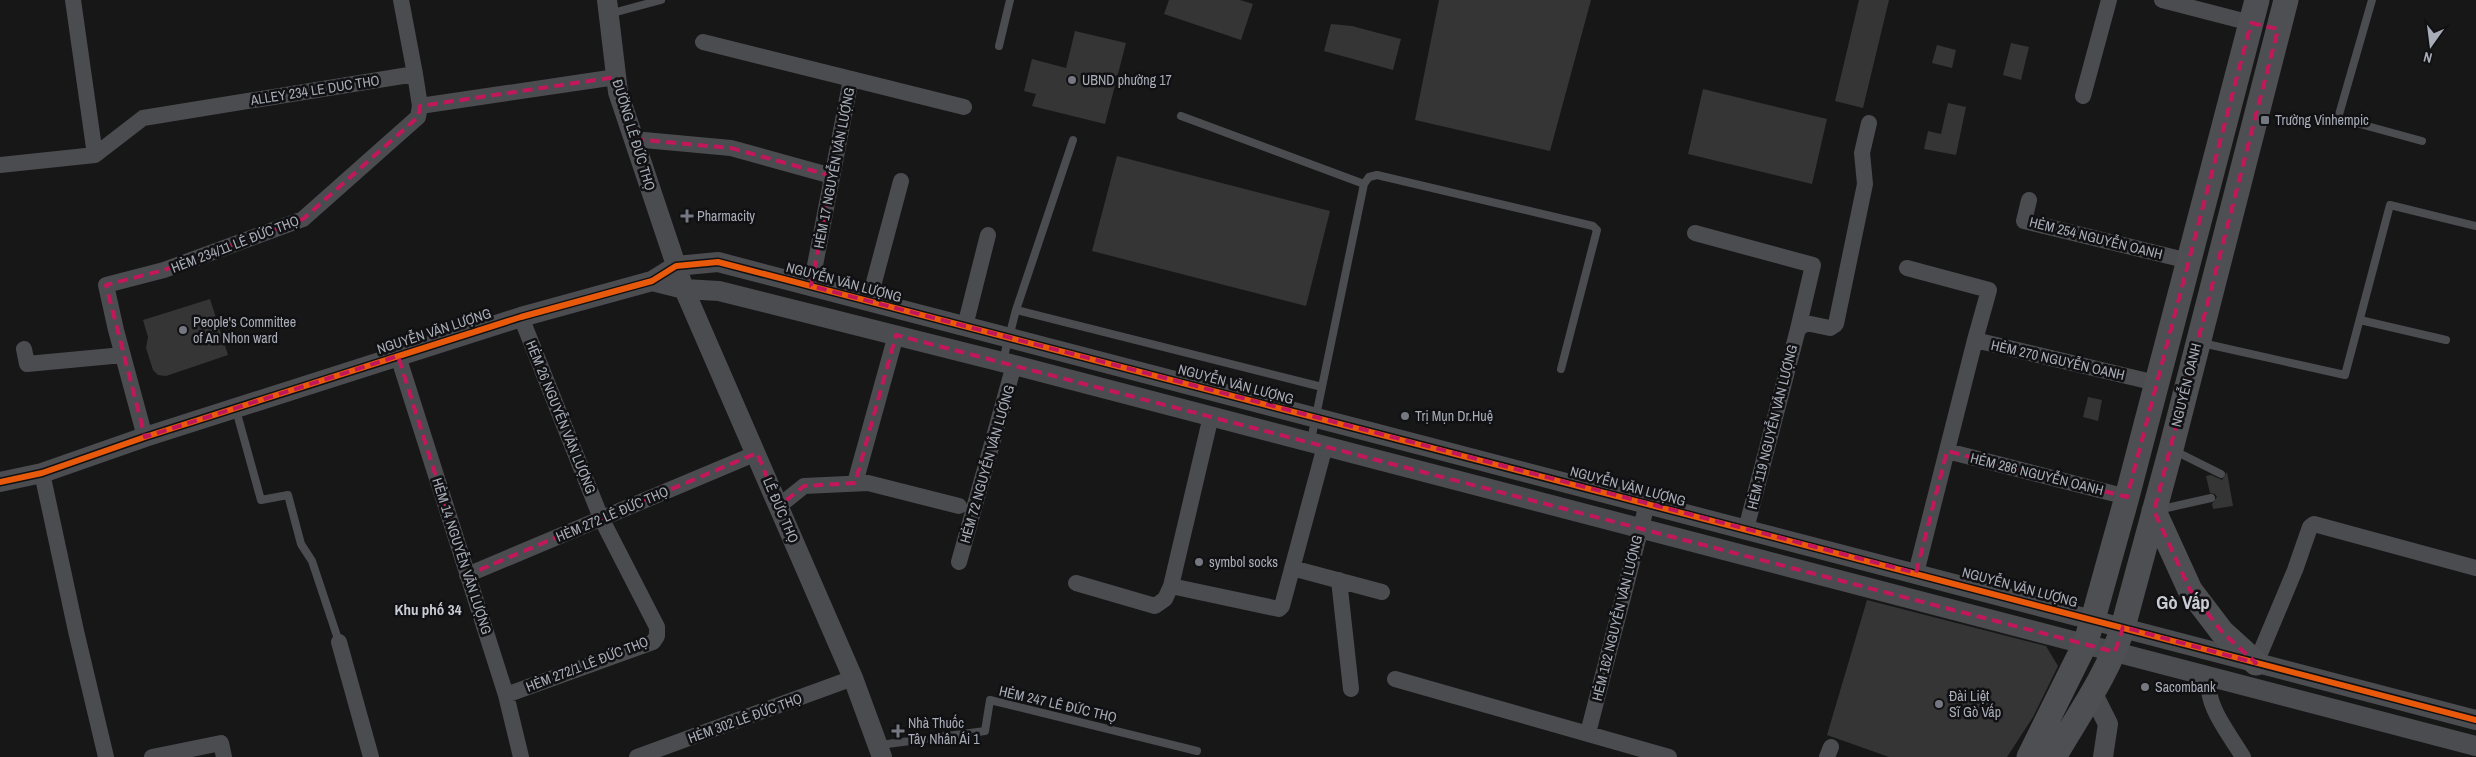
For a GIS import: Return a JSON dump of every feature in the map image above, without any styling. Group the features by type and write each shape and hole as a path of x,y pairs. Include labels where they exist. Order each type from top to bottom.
{"main road":[{"name":"NGUYỄN OANH","path":"2054,757 2093,694 2115,652 2123,627 2171,449 2286,0"},
{"path":"2254,12 2278,30"},
{"name":"NGUYỄN OANH","path":"2085,644 2127,497 2254,12"},
{"path":"2154,511 2190,590 2222,632 2256,663"},
{"path":"2029,757 2085,644"}],"street":[{"path":"0,165 95,155 72,0"},
{"path":"401,0 420,106 616,77"},
{"path":"2083,96 2109,0"},
{"path":"2162,0 2254,12"},
{"name":"ĐƯỜNG LÊ ĐỨC THỌ","path":"608,7 616,77 633,139 676,266"},
{"name":"HẺM 17 NGUYỄN VĂN LƯỢNG","path":"703,42 964,107"},
{"name":"ALLEY 234 LE DUC THO","path":"95,155 143,118 415,74"},
{"name":"HẺM 17 NGUYỄN VĂN LƯỢNG","path":"811,286 851,78"},
{"name":"HẺM 234/11 LÊ ĐỨC THỌ","path":"145,437 106,284 164,270 303,219 418,117 420,106"},
{"name":"HẺM 119 NGUYỄN VĂN LƯỢNG","path":"1746,529 1798,329 1806,323 1834,327 1865,184 1862,153 1869,123"},
{"path":"633,139 731,148 832,176"},
{"path":"869,301 901,180"},
{"name":"HẺM 254 NGUYỄN OANH","path":"2029,200 2024,221 2188,261"},
{"path":"1695,232 1813,265 1798,329"},
{"path":"965,326 988,235"},
{"name":"NGUYỄN VĂN LƯỢNG","path":"0,482 42,473 145,437 521,317 652,281 676,266 718,262 2476,720"},
{"name":"LÊ ĐỨC THỌ","path":"676,266 684,289 757,453 853,678 880,751"},
{"name":"HẺM 270 NGUYỄN OANH","path":"1907,268 1989,290 1976,340 2156,383"},
{"name":"NGUYỄN VĂN LƯỢNG","path":"652,281 684,289 719,291 1008,364 2476,746"},
{"name":"HẺM 26 NGUYỄN VĂN LƯỢNG","path":"521,317 602,518"},
{"path":"855,483 896,336"},
{"path":"1916,573 1976,340"},
{"path":"24,349 27,364 123,355"},
{"name":"HẺM 14 NGUYỄN VĂN LƯỢNG","path":"398,356 506,695 521,757"},
{"name":"HẺM 72 NGUYỄN VĂN LƯỢNG","path":"959,562 1008,364"},
{"path":"1076,583 1154,606 1165,599 1171,586 1211,416"},
{"path":"1171,586 1280,609 1292,568 1318,444"},
{"name":"HẺM 286 NGUYỄN OANH","path":"1947,451 2127,497"},
{"name":"HẺM 272 LÊ ĐỨC THỌ","path":"467,575 757,453"},
{"path":"42,473 76,631 106,757"},
{"path":"779,506 804,486 855,483 868,483 959,506"},
{"name":"HẺM 162 NGUYỄN VĂN LƯỢNG","path":"1588,734 1647,504"},
{"name":"HẺM 272/1 LÊ ĐỨC THỌ","path":"506,695 653,642 657,636 657,627 602,518"},
{"path":"2256,663 2295,570 2310,527 2314,524 2476,568"},
{"path":"1292,568 1382,592"},
{"path":"1338,580 1351,689"},
{"path":"339,642 371,757"},
{"path":"2208,676 2207,687 2210,701 2242,757"},
{"name":"HẺM 302 LÊ ĐỨC THỌ","path":"636,757 853,678"},
{"path":"1395,679 1669,757"},
{"path":"2093,694 2108,724 2103,757"},
{"path":"152,757 221,743 224,757"}],"lane":[{"path":"608,7 661,0"},
{"path":"999,46 1010,0"},
{"path":"2372,0 2338,118 2422,141"},
{"path":"1181,116 1364,184"},
{"path":"1008,364 1008,338 1016,310 1073,140"},
{"path":"1318,444 1315,417 1364,184 1369,177 1377,175 1593,226 1597,230 1561,369"},
{"path":"2197,342 2345,375 2390,205 2476,226"},
{"path":"1016,310 1322,387"},
{"path":"2360,320 2446,340"},
{"path":"236,408 261,500 288,495 301,544 312,561 339,642"},
{"path":"2171,449 2221,474"},
{"path":"2154,511 2211,498"},
{"name":"HẺM 247 LÊ ĐỨC THỌ","path":"880,751 985,731 990,700 1197,751"}],"highlighted area":[{"path":"2251,23 2278,29 2154,511 2190,590 2222,632 2256,663 2123,627 2115,652 896,335 855,483 804,486 779,506 757,453 467,575 398,356 145,437 106,285 164,270 303,219 418,117 420,106 616,77 633,139 731,148 832,176 811,286 1916,573 1947,451 2127,497"}],"building":[{"path":"1169,0 1240,0 1253,4 1241,40 1164,14"},
{"path":"1439,0 1591,0 1550,151 1415,120"},
{"path":"1859,0 1889,0 1863,108 1835,101"},
{"path":"1331,24 1352,26 1401,39 1393,70 1324,51"},
{"name":"UBND phường 17","path":"1075,31 1126,43 1105,124 1032,106 1036,94 1024,91 1032,59 1066,68"},
{"path":"2011,43 2029,47 2021,80 2003,75"},
{"path":"1937,45 1956,50 1952,68 1932,63"},
{"path":"1703,89 1827,119 1812,184 1688,154"},
{"path":"1948,103 1966,107 1956,155 1924,149 1928,131 1941,134"},
{"path":"1117,156 1330,211 1306,306 1092,251"},
{"name":"People's Committee of An Nhon ward","path":"210,299 228,355 166,376 158,375 153,370 146,348 148,337 143,320"},
{"path":"2088,397 2102,400 2098,421 2083,417"},
{"path":"2227,472 2233,506 2213,509 2212,504 2217,497 2215,494 2210,493 2206,476 2211,475 2222,480"},
{"name":"Đài Liệt Sĩ Gò Vấp","path":"1867,600 2046,646 2058,666 2033,717 2007,757 1889,757 1827,735"}],"cycle path":[{"path":"0,482 42,473 145,437 521,317 652,281 676,266 718,262 2476,720"}],"place":[{"name":"UBND phường 17","path":"1072,80"},
{"name":"Trường Vinhempic","path":"2265,120"},
{"name":"Pharmacity","path":"687,216"},
{"name":"People's Committee of An Nhon ward","path":"183,330"},
{"name":"Trị Mụn Dr.Huệ","path":"1405,416"},
{"name":"symbol socks","path":"1199,562"},
{"name":"Sacombank","path":"2145,687"},
{"name":"Đài Liệt Sĩ Gò Vấp","path":"1939,704"},
{"name":"Nhà Thuốc Tây Nhân Ái 1","path":"898,731"}],"district":[{"name":"Gò Vấp","path":"2183,602"},
{"name":"Khu phố 34","path":"428,609"}]}
